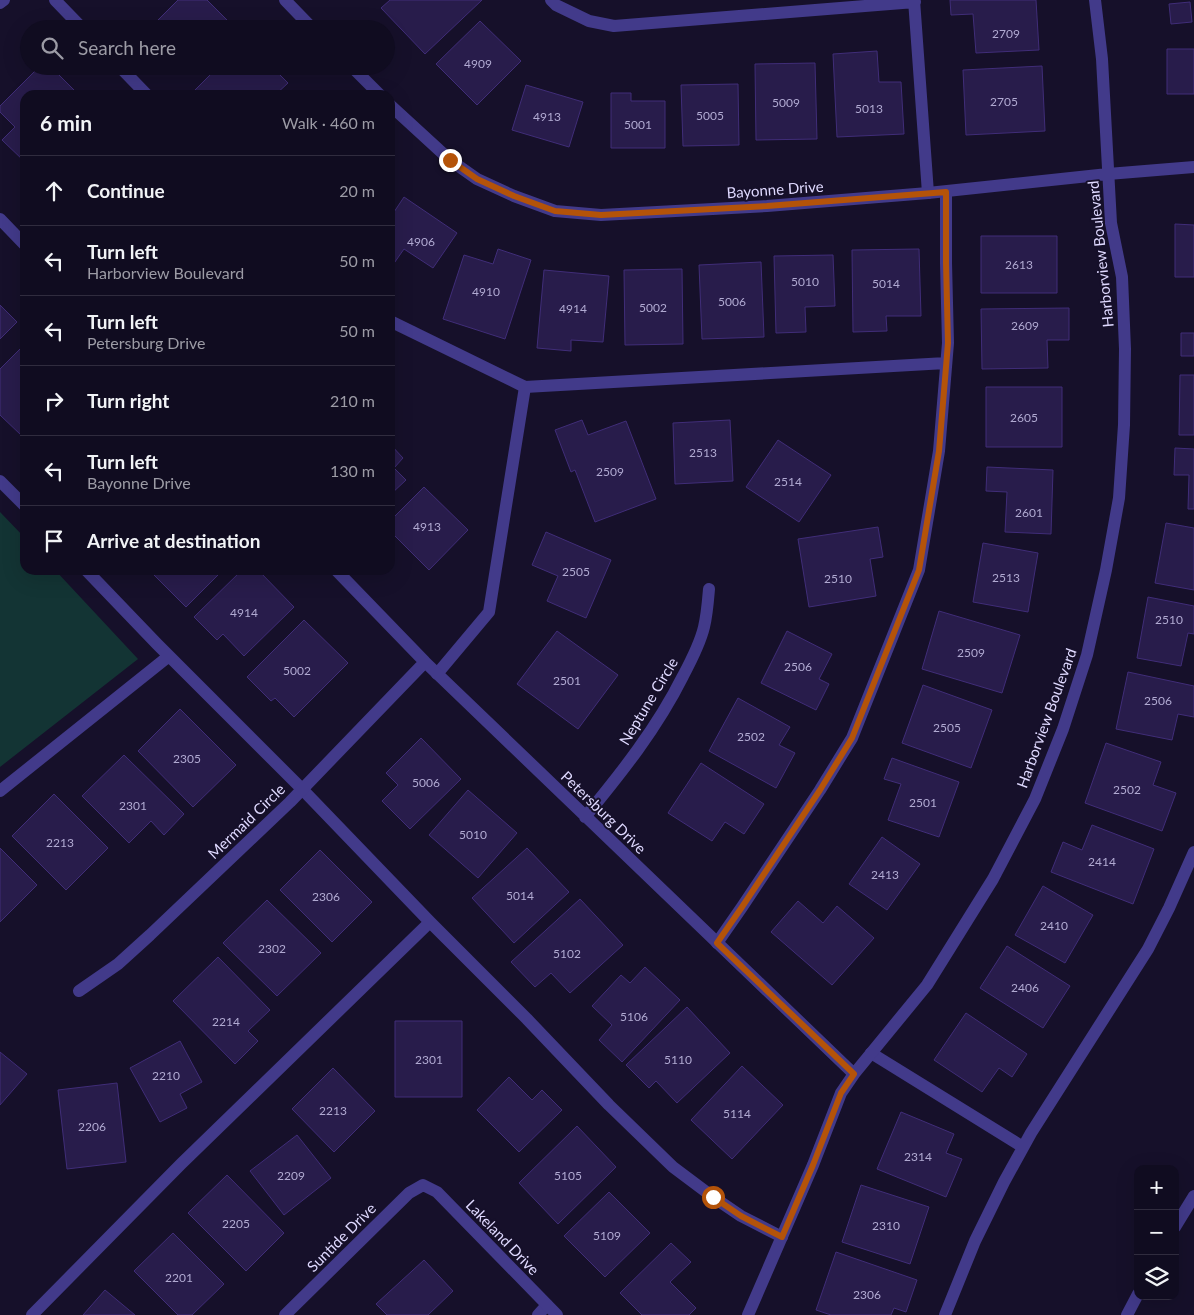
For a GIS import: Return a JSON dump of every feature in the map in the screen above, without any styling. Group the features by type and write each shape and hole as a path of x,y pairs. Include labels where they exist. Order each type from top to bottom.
{"street":[{"path":"0,3 4,0"},
{"path":"55,0 74,20"},
{"path":"285,0 304,20"},
{"path":"551,0 556,5 589,21 614,26 914,1 928,193"},
{"name":"Harborview Boulevard","path":"748,1315 813,1165 841,1093 854,1074 927,985 993,879 1035,799 1063,730 1087,655 1106,570 1118,498 1124,425 1125,349 1122,277 1111,224 1102,59 1096,0"},
{"path":"128,75 142,90"},
{"path":"360,75 375,90"},
{"name":"Bayonne Drive","path":"395,110 450,160 477,179 514,196 555,211 601,215 767,206 946,192 1108,174 1194,167"},
{"path":"717,943 820,790 852,738 919,570 939,451 948,343 946,192"},
{"path":"0,219 20,240"},
{"path":"395,323 525,387 946,363"},
{"path":"437,674 489,612 525,387"},
{"path":"0,481 20,501"},
{"path":"91,575 609,1105 672,1167 741,1216 782,1237"},
{"name":"Petersburg Drive","path":"341,575 437,674 854,1074"},
{"name":"Neptune Circle","path":"585,817 624,770 672,698 692,659 704,627 709,589"},
{"path":"0,791 169,656"},
{"name":"Mermaid Circle","path":"79,991 118,964 150,934 302,789 425,662"},
{"path":"945,1315 975,1241 1004,1182 1031,1133 1148,949 1194,852"},
{"path":"32,1315 181,1164 430,922"},
{"path":"871,1053 1023,1147"},
{"name":"Lakeland Drive","path":"423,1185 437,1192 557,1315"},
{"name":"Suntide Drive","path":"285,1315 409,1193 423,1185"},
{"path":"1179,1220 1194,1196"},
{"path":"1127,1315 1135,1300"},
{"path":"538,1315 547,1305"}],"green space":[{"path":"0,512 20,533 20,575 60,575 138,659 0,767"}],"building":[{"path":"178,0 207,0 227,20 158,20"},
{"path":"390,0 482,0 425,54 395,23 395,20 392,20 381,8"},
{"path":"950,0 1036,0 1039,50 976,53 973,14 951,15"},
{"path":"1190,2 1192,22 1171,24 1169,4"},
{"path":"480,21 521,61 477,105 436,64"},
{"path":"1167,49 1194,49 1194,94 1167,94"},
{"path":"877,51 879,82 901,82 904,134 837,137 833,54"},
{"path":"815,63 817,139 756,140 755,64"},
{"path":"1042,66 1045,131 966,135 963,70"},
{"path":"31,75 59,75 74,90 20,90 20,157 2,140 15,127 0,112 0,106"},
{"path":"210,75 280,75 288,83 280,90 195,90"},
{"path":"738,84 739,145 683,146 681,85"},
{"path":"526,85 583,102 569,147 512,130"},
{"path":"611,93 631,93 631,101 665,101 665,148 611,148"},
{"path":"404,197 457,233 433,268 404,249 395,262 395,210"},
{"path":"1175,224 1194,225 1194,277 1175,277"},
{"path":"981,236 1057,236 1057,293 981,293"},
{"path":"498,249 531,260 505,339 443,319 464,255 493,264"},
{"path":"919,249 921,316 886,316 887,331 853,332 852,250"},
{"path":"833,255 835,306 805,307 806,332 776,333 774,256"},
{"path":"761,262 764,337 702,339 699,265"},
{"path":"682,269 683,344 625,345 624,270"},
{"path":"544,270 609,276 603,342 571,340 571,351 537,348"},
{"path":"0,305 17,322 0,339"},
{"path":"1069,308 1069,340 1047,340 1048,368 982,369 981,309"},
{"path":"1181,333 1194,333 1194,356 1181,356"},
{"path":"20,349 20,434 0,415 0,369"},
{"path":"1180,375 1194,375 1194,435 1179,435"},
{"path":"986,387 1062,387 1062,447 986,447"},
{"path":"582,420 588,435 626,421 656,499 595,522 575,470 571,472 555,430"},
{"path":"730,420 733,481 675,484 673,423"},
{"path":"778,440 831,475 799,522 746,487"},
{"path":"1175,448 1194,449 1194,509 1188,509 1189,475 1174,475"},
{"path":"395,449 403,458 395,467"},
{"path":"987,467 1053,470 1051,534 1005,532 1007,492 986,491"},
{"path":"395,469 406,480 395,490"},
{"path":"424,487 468,530 429,570 395,536 395,516"},
{"path":"1166,523 1194,528 1194,590 1155,583"},
{"path":"878,527 883,557 870,559 876,596 809,607 798,539"},
{"path":"546,532 611,560 586,618 547,601 558,576 532,565"},
{"path":"983,543 1038,553 1028,612 973,602"},
{"path":"154,575 218,575 186,607"},
{"path":"237,575 263,575 294,607 244,656 223,634 217,640 194,617"},
{"path":"1148,597 1194,606 1194,634 1188,633 1181,666 1137,658"},
{"path":"939,611 1020,635 1002,693 922,669"},
{"path":"304,620 348,663 294,717 275,698 271,701 247,677"},
{"path":"557,631 618,675 578,729 517,684"},
{"path":"787,631 832,654 819,679 829,684 816,710 761,683"},
{"path":"1128,672 1194,686 1194,717 1178,714 1172,740 1116,729"},
{"path":"923,685 992,710 971,768 902,743"},
{"path":"738,698 790,727 779,745 795,753 776,788 709,751"},
{"path":"180,709 236,765 193,807 138,751"},
{"path":"421,738 461,779 410,829 382,801 398,785 386,773"},
{"path":"1106,743 1161,762 1153,785 1176,793 1162,831 1085,803"},
{"path":"124,755 184,814 164,835 151,821 129,843 82,796"},
{"path":"892,758 959,782 939,837 888,820 901,784 884,779"},
{"path":"701,763 764,804 744,834 725,822 712,841 668,813"},
{"path":"468,790 517,833 478,878 429,835"},
{"path":"54,794 108,848 66,890 12,836"},
{"path":"1092,825 1154,849 1133,904 1051,872 1063,842 1082,850"},
{"path":"882,837 920,864 887,910 849,884"},
{"path":"0,848 37,885 0,922"},
{"path":"527,848 569,892 514,943 472,898"},
{"path":"320,850 372,902 332,942 280,890"},
{"path":"1043,886 1093,915 1065,963 1015,935"},
{"path":"580,899 623,945 570,993 551,973 535,987 511,962"},
{"path":"267,900 321,953 277,996 223,943"},
{"path":"798,901 823,923 837,906 874,938 832,985 771,932"},
{"path":"1007,946 1070,986 1043,1028 980,988"},
{"path":"218,957 270,1010 248,1031 258,1041 235,1064 173,1001"},
{"path":"645,967 680,1000 622,1062 599,1040 612,1025 592,1006 621,975 630,983"},
{"path":"687,1007 730,1053 677,1103 656,1081 649,1088 626,1065"},
{"path":"966,1013 1027,1054 1012,1077 999,1068 982,1092 934,1060"},
{"path":"395,1021 462,1021 462,1097 395,1097"},
{"path":"180,1041 202,1082 180,1094 187,1108 160,1122 130,1068"},
{"path":"0,1052 27,1074 0,1105"},
{"path":"742,1066 783,1105 732,1159 691,1120"},
{"path":"333,1068 375,1111 334,1152 292,1109"},
{"path":"509,1077 532,1100 542,1090 562,1110 519,1152 477,1110"},
{"path":"117,1083 126,1162 67,1169 58,1090"},
{"path":"901,1112 954,1134 946,1153 962,1159 946,1197 877,1169"},
{"path":"577,1126 616,1167 558,1224 519,1183"},
{"path":"297,1135 331,1178 284,1215 250,1171"},
{"path":"227,1175 284,1233 246,1271 188,1213"},
{"path":"861,1185 929,1207 910,1264 842,1242"},
{"path":"609,1192 650,1233 605,1277 564,1236"},
{"path":"173,1233 224,1284 192,1315 178,1315 134,1271"},
{"path":"671,1243 691,1262 670,1282 696,1308 689,1315 642,1315 620,1293"},
{"path":"836,1252 917,1280 906,1312 894,1308 891,1315 831,1315 816,1310"},
{"path":"424,1260 453,1291 428,1315 387,1315 376,1304"},
{"path":"105,1290 135,1315 83,1315"}],"route":[{"path":"450,160 477,179 514,196 555,211 601,215 767,206 946,192 948,343 939,451 919,570 852,738 820,790 717,943 854,1074 841,1093 782,1237 741,1216 713,1197"}]}
